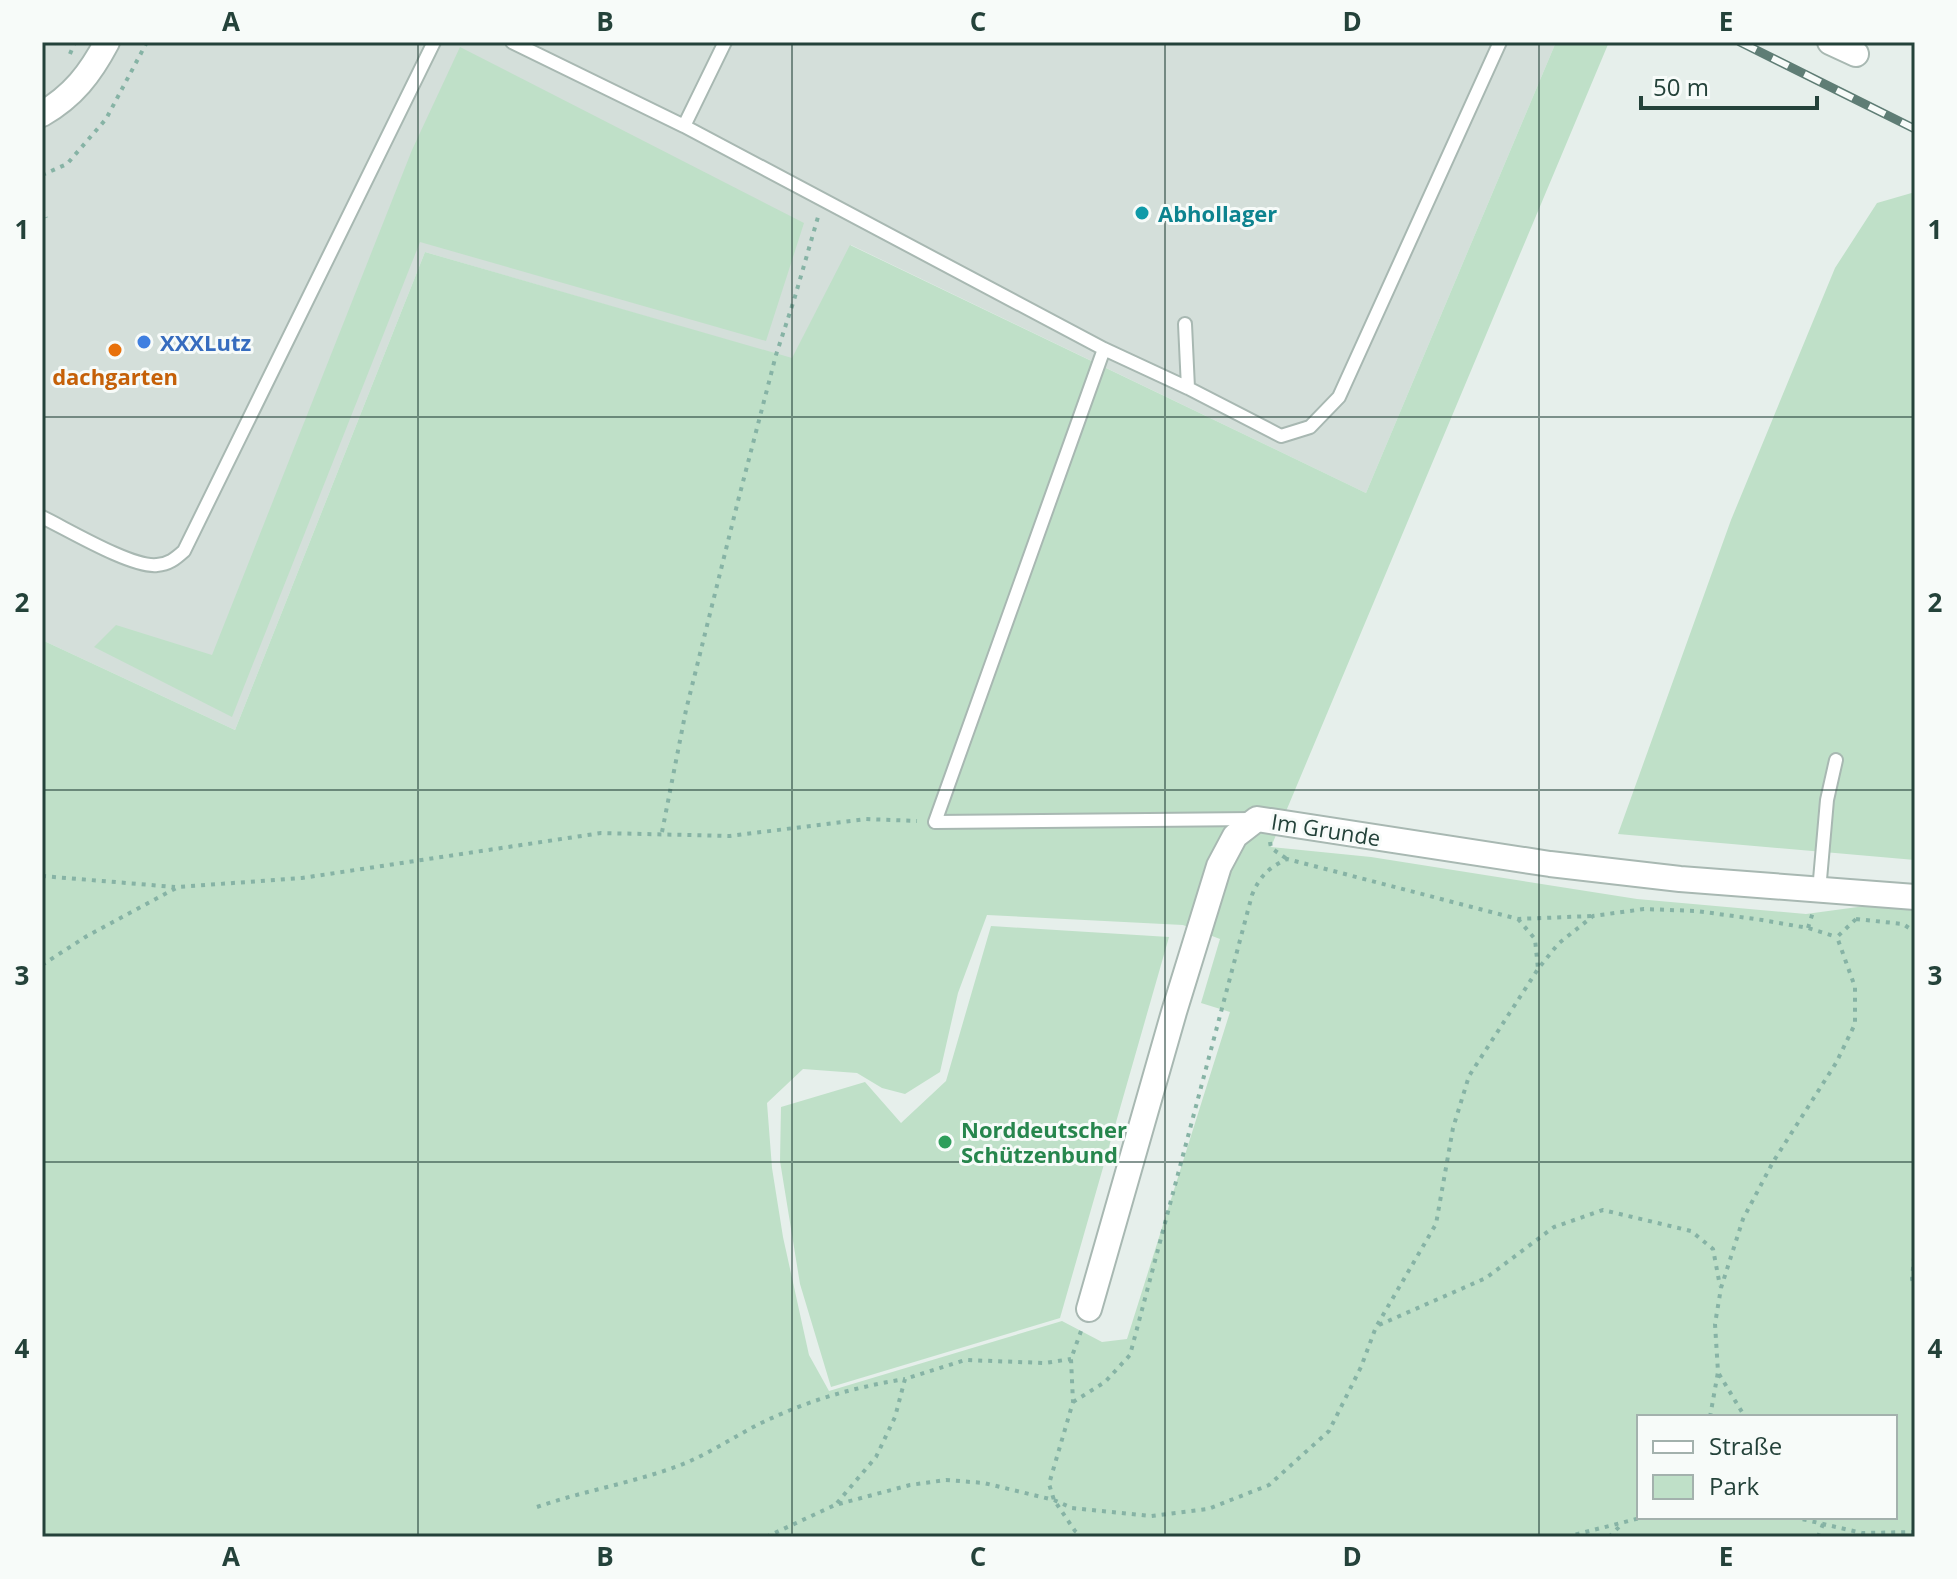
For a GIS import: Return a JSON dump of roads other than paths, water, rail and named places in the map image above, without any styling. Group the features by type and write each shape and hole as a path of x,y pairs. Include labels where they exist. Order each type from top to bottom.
{"street":[{"path":"42,114 82,82 107,42"},
{"path":"1830,42 1856,54"},
{"name":"Im Grunde","path":"1089,1309 1219,866 1235,836 1257,819 1550,864 1680,879 1915,897"}],"lane":[{"path":"42,517 127,558 153,566 171,563 184,551 434,42"},
{"path":"512,42 684,126 1104,349 1281,436 1310,427 1339,397 1500,42"},
{"path":"684,126 725,42"},
{"path":"1185,324 1188,388"},
{"path":"1104,349 935,822 1257,819"},
{"path":"1819,891 1827,800 1836,760"}],"railway":[{"path":"1740,42 1915,129"}],"place":[{"name":"Abhollager","path":"1142,213"},
{"name":"XXXLutz","path":"144,342"},
{"name":"dachgarten","path":"115,350"},
{"name":"Norddeutscher Schützenbund","path":"945,1142"}]}
